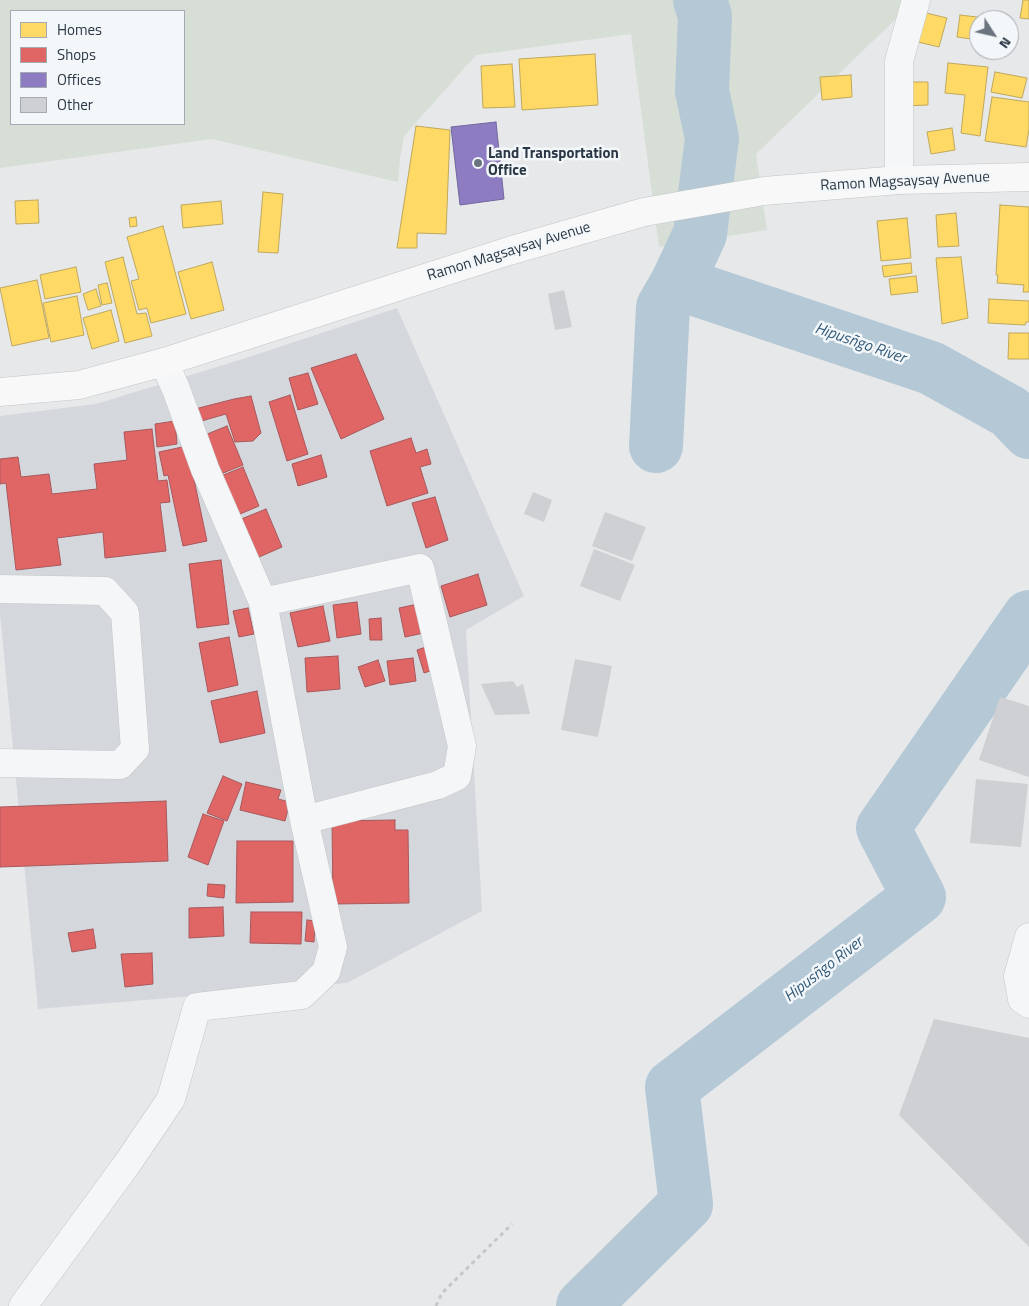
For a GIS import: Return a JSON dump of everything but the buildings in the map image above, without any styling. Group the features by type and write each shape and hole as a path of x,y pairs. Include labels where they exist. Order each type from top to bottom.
{"main road":[{"name":"Ramon Magsaysay Avenue","path":"0,392 78,385 164,362 509,251 644,212 764,190 899,180 1029,177"}],"street":[{"path":"899,180 899,61 916,0"},
{"path":"23,1306 127,1164 171,1099 197,1007 302,995 326,972 332,947 304,820 263,602 206,469 164,362"},
{"path":"263,602 420,568 462,746 457,776 438,785 304,820"},
{"path":"0,589 105,591 126,613 135,748 120,765 0,763"},
{"path":"1029,937 1018,976 1022,999 1029,1004"}],"path":[{"path":"436,1306 442,1293 512,1224"}],"shaded area":[{"path":"0,0 907,0 903,12 756,154 767,230 659,247 631,34 476,55 404,136 398,182 212,139 0,168"},
{"path":"397,308 524,596 466,630 482,911 347,983 38,1009 0,613 0,416 96,404 246,358"}],"waterway":[{"name":"Hipusñgo River","path":"656,446 663,307 677,283 700,234 712,138 702,91 705,16 700,0"},
{"name":"Hipusñgo River","path":"677,283 931,368 1010,412 1029,432"},
{"name":"Hipusñgo River","path":"583,1306 686,1204 672,1087 919,897 883,828 1029,617"}],"place":[{"name":"Land Transportation Office","path":"478,163"}]}
